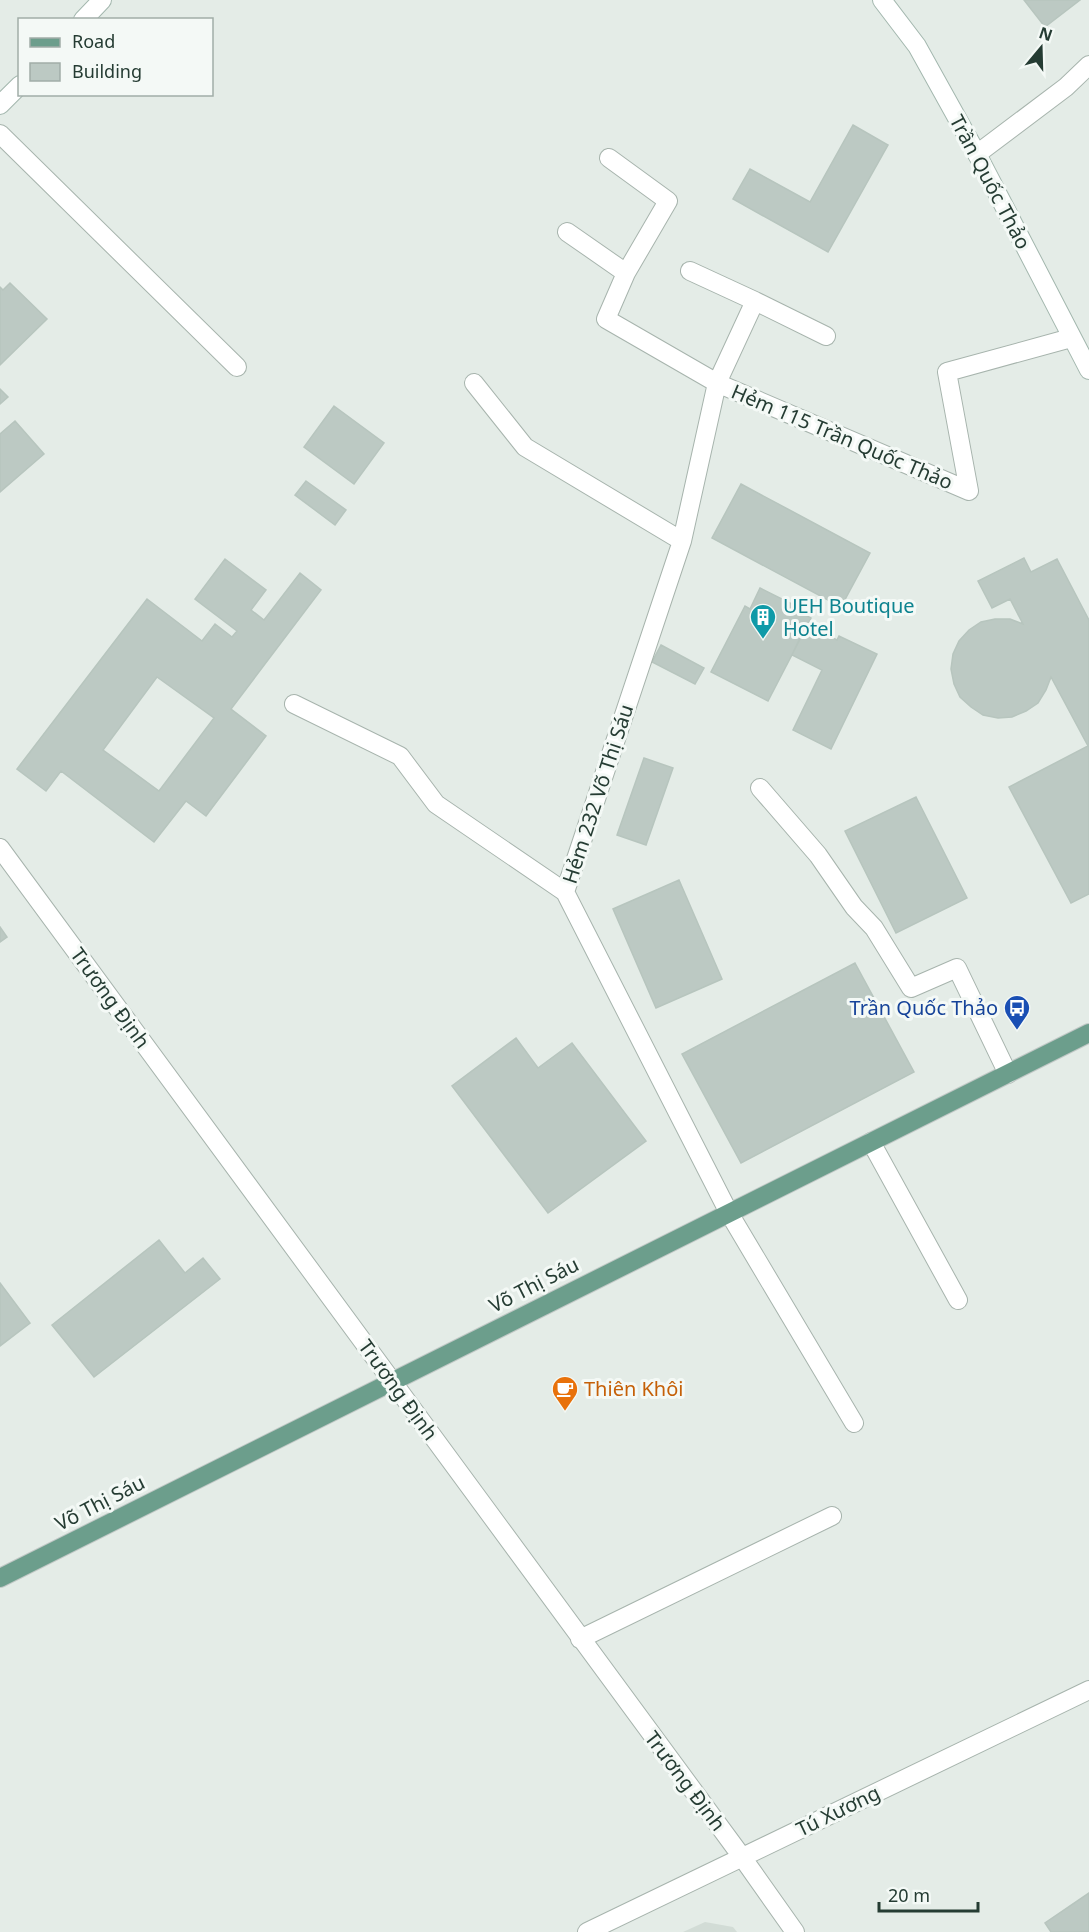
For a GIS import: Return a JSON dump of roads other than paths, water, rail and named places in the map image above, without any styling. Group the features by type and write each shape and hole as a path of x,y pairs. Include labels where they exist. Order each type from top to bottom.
{"main road":[{"name":"Võ Thị Sáu","path":"0,1578 1089,1033"}],"street":[{"path":"85,18 102,0"},
{"name":"Trần Quốc Thảo","path":"882,0 916,46 977,154 1089,370"},
{"path":"977,154 1066,87 1089,65"},
{"path":"0,105 18,87"},
{"path":"0,134 237,367"},
{"path":"609,158 668,201 627,273 606,319 717,383"},
{"path":"567,232 627,273"},
{"path":"690,271 826,336"},
{"name":"Hẻm 232 Võ Thị Sáu","path":"755,301 717,383 682,541 565,892 729,1213 854,1423"},
{"name":"Hẻm 115 Trần Quốc Thảo","path":"717,383 969,491 947,372 1071,338"},
{"path":"474,383 525,447 682,541"},
{"path":"294,705 400,756 436,804 565,892"},
{"path":"760,788 818,855 854,907 874,928 910,988 957,968 1008,1074"},
{"name":"Trương Định","path":"0,848 795,1932"},
{"path":"871,1142 958,1300"},
{"path":"580,1639 832,1516"},
{"name":"Tú Xương","path":"587,1932 1089,1690"}],"place":[{"name":"UEH Boutique Hotel","path":"763,640"},
{"name":"Trần Quốc Thảo","path":"1017,1031"},
{"name":"Thiên Khôi","path":"565,1412"}]}
